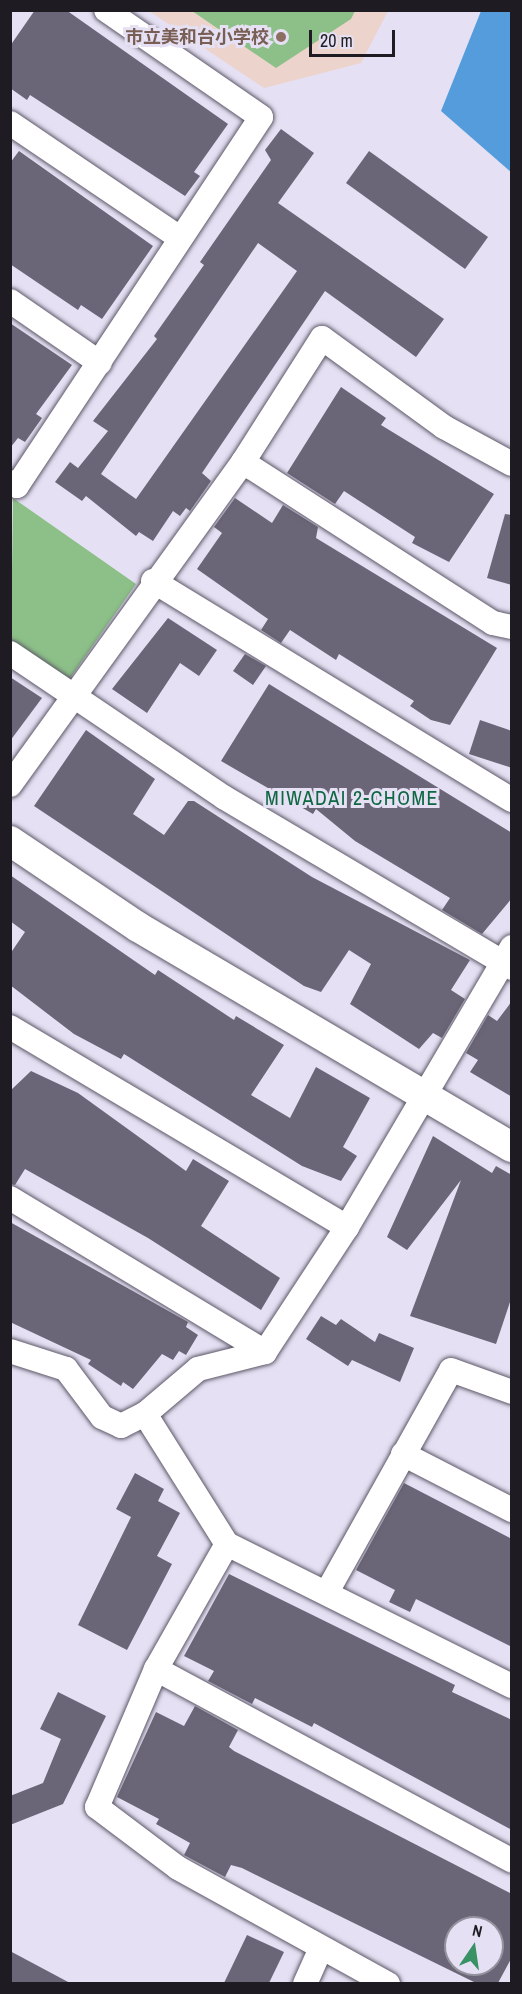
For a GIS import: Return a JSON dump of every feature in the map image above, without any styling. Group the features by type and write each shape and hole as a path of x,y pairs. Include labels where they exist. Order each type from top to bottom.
{"street":[{"path":"10,482 17,486 261,117 106,10"},
{"path":"10,123 180,238"},
{"path":"10,301 100,363"},
{"path":"10,785 153,581 243,462 322,338 444,427 512,464"},
{"path":"243,462 493,623 512,627"},
{"path":"153,581 512,800"},
{"path":"10,653 225,798 508,959 347,1227 265,1352 198,1369 145,1414 121,1426 102,1417 66,1369 10,1351"},
{"path":"10,841 138,927 512,1147"},
{"path":"13,1035 347,1227"},
{"path":"10,1198 265,1352"},
{"path":"327,1592 451,1370 512,1392"},
{"path":"145,1414 227,1544 512,1686"},
{"path":"403,1454 512,1509"},
{"path":"227,1544 156,1669 97,1807 178,1868 320,1950 388,1983"},
{"path":"156,1669 512,1861"},
{"path":"305,1983 320,1950"}],"shaded area":[{"name":"市立美和台小学校","path":"149,11 388,11 361,63 264,88"}],"green space":[{"path":"192,11 355,11 351,19 276,68"},
{"path":"13,498 136,584 68,681 11,641"}],"water":[{"path":"481,11 511,11 511,172 441,111"}],"building":[{"path":"35,10 66,10 228,124 194,172 200,176 185,196 30,95 27,100 10,88 10,46"},
{"path":"281,129 314,153 278,203 444,319 416,357 325,291 202,473 211,481 190,511 186,508 180,516 173,511 153,541 139,532 136,536 86,496 82,501 55,482 70,462 78,468 108,431 93,421 157,339 154,336 204,265 200,262 271,160 265,150","holes":["258,243 297,271 136,499 101,474"]},
{"path":"19,151 153,246 102,319 81,305 78,310 10,264 10,163"},
{"path":"369,151 488,237 465,269 346,183"},
{"path":"10,323 72,365 36,414 42,418 25,442 18,438 10,448"},
{"path":"341,387 386,418 381,425 494,494 449,562 412,543 415,537 344,491 335,504 287,473"},
{"path":"235,498 272,523 283,505 318,527 316,538 497,648 450,725 431,720 410,706 414,701 339,654 336,660 290,630 281,643 261,630 268,619 197,569 222,533 214,527"},
{"path":"505,514 512,515 512,585 487,578"},
{"path":"168,618 217,650 199,676 180,663 147,713 112,689"},
{"path":"245,654 266,666 253,685 233,671"},
{"path":"10,677 42,698 10,741"},
{"path":"269,684 512,833 512,898 482,934 442,910 450,898 355,841 316,809 313,814 221,761"},
{"path":"480,720 512,731 512,768 469,754"},
{"path":"86,730 155,779 133,814 164,835 188,801 194,801 312,877 470,960 451,990 465,999 442,1038 433,1033 419,1049 350,1004 371,964 349,950 321,992 304,986 34,806"},
{"path":"10,875 155,975 158,970 234,1020 236,1016 284,1045 251,1095 290,1118 316,1067 370,1098 343,1147 357,1156 341,1181 302,1166 124,1054 121,1059 74,1034 10,985 10,954 25,932 10,921"},
{"path":"512,1001 512,1097 470,1072 478,1060 466,1053 488,1015 497,1021"},
{"path":"31,1071 78,1093 186,1171 193,1159 229,1181 201,1226 280,1278 261,1310 148,1238 25,1169 15,1185 10,1184 10,1091"},
{"path":"433,1136 492,1173 496,1166 512,1175 512,1296 496,1344 410,1316 461,1180 407,1250 387,1237"},
{"path":"10,1222 188,1322 186,1327 198,1335 186,1355 179,1351 173,1360 162,1354 133,1389 123,1382 121,1386 88,1364 91,1360 10,1322"},
{"path":"321,1316 336,1325 341,1319 375,1342 379,1333 414,1348 400,1382 352,1360 348,1366 306,1339"},
{"path":"135,1473 164,1489 158,1501 180,1513 157,1556 172,1564 127,1650 78,1625 131,1517 116,1509"},
{"path":"404,1483 512,1539 512,1647 416,1599 410,1612 389,1602 395,1590 356,1570"},
{"path":"229,1574 455,1685 452,1692 512,1720 512,1830 314,1723 312,1727 255,1698 252,1704 208,1681 214,1671 184,1656"},
{"path":"58,1692 106,1716 63,1804 10,1825 10,1796 43,1783 61,1739 40,1729"},
{"path":"195,1706 238,1730 229,1747 234,1751 512,1894 512,1957 504,1972 504,1916 444,1916 444,1967 242,1868 231,1865 225,1877 184,1855 190,1843 156,1824 159,1819 117,1797 156,1712 184,1726"},
{"path":"247,1935 284,1952 269,1983 224,1983"},
{"path":"10,1951 70,1983 10,1983"},
{"path":"462,1976 502,1976 498,1983 476,1983"}],"place":[{"name":"市立美和台小学校","path":"281,37"}],"district":[{"name":"MIWADAI 2-CHOME","path":"352,797"}]}
